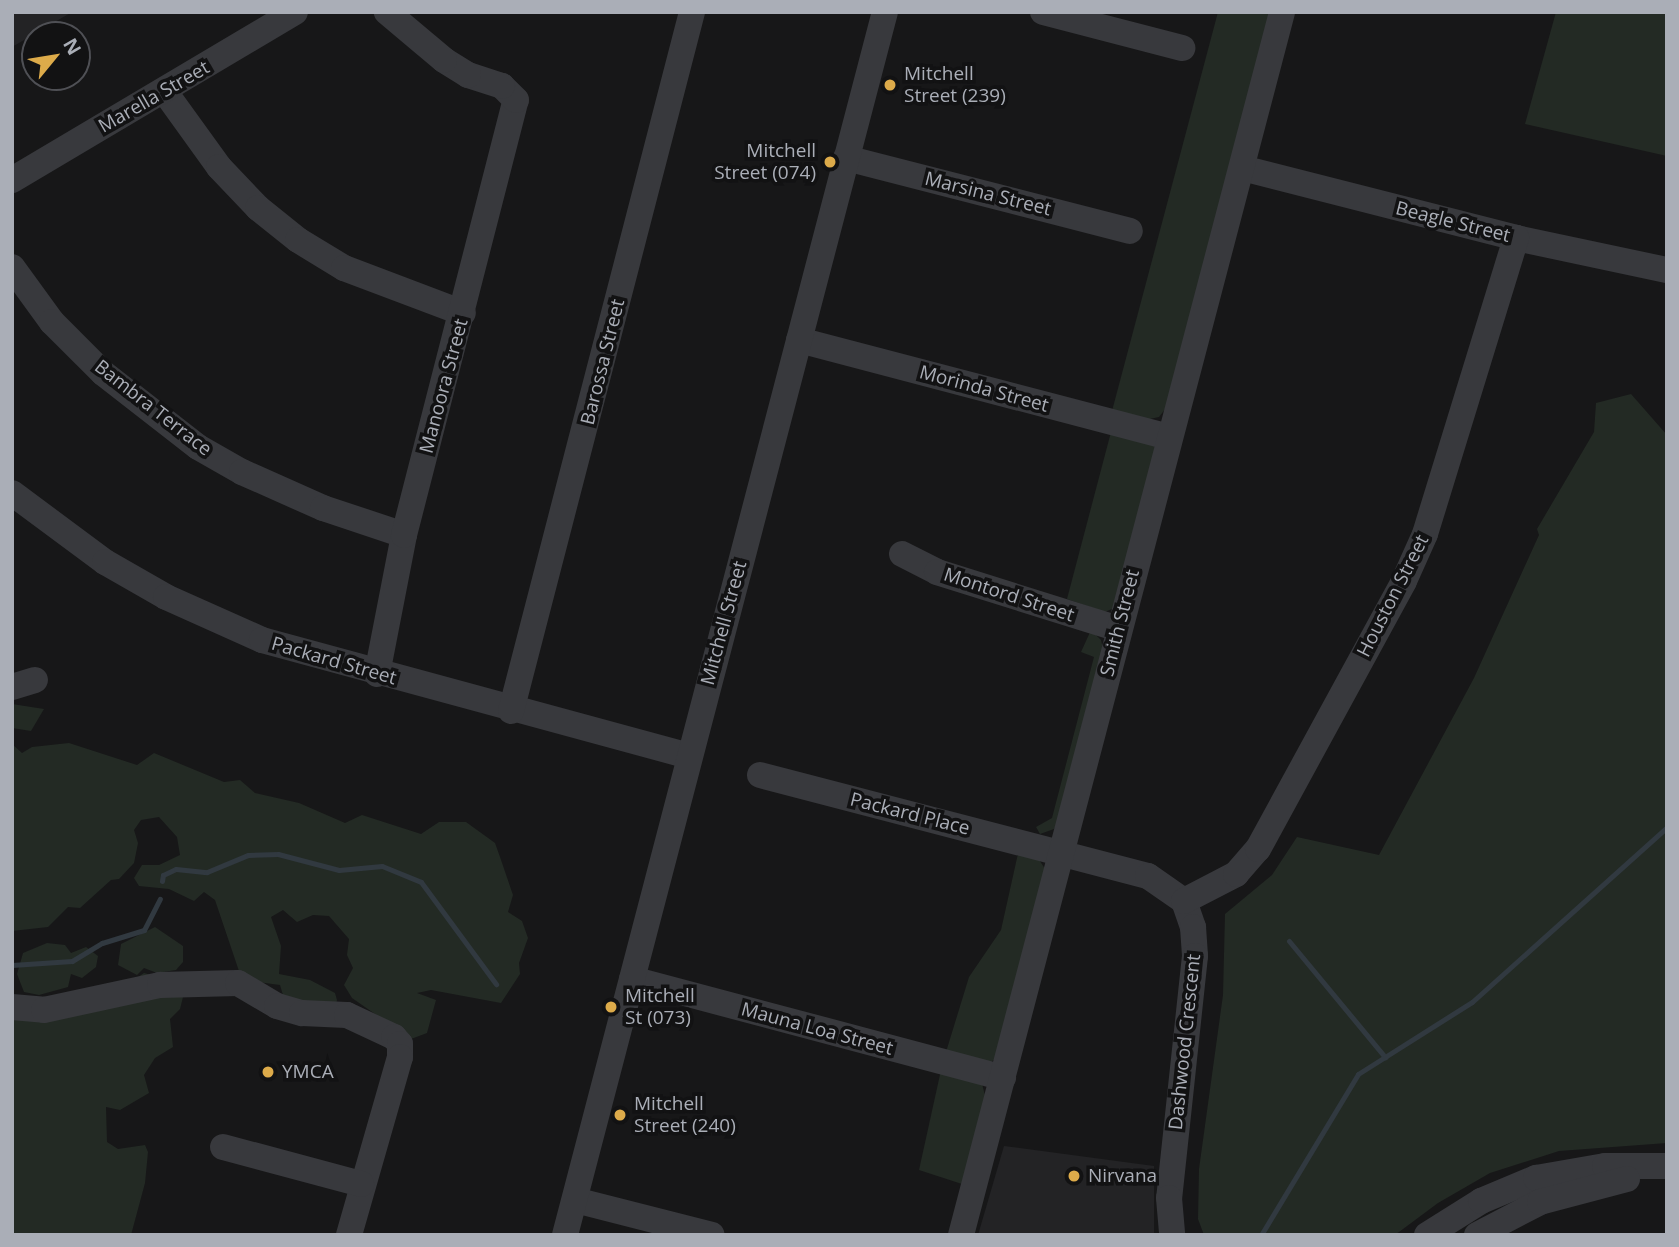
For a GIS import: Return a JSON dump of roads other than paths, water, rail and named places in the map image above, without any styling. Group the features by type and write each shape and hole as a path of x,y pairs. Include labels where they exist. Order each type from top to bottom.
{"street":[{"name":"Marella Street","path":"12,180 165,92 295,12"},
{"name":"Manoora Street","path":"377,674 404,535 516,100 502,86 468,75 444,60 387,12"},
{"name":"Barossa Street","path":"512,710 692,12"},
{"name":"Mitchell Street","path":"565,1235 885,12"},
{"path":"1043,12 1182,48"},
{"name":"Smith Street","path":"961,1235 1168,437 1282,12"},
{"path":"165,92 219,167 258,208 298,240 344,268 463,313"},
{"name":"Marsina Street","path":"846,158 1130,231"},
{"name":"Beagle Street","path":"1242,168 1516,239 1667,270"},
{"name":"Houston Street","path":"1184,901 1236,874 1258,849 1404,581 1425,534 1516,239"},
{"name":"Bambra Terrace","path":"12,267 52,321 103,373 198,447 242,472 324,508 404,535"},
{"name":"Morinda Street","path":"799,340 1168,437"},
{"name":"Packard Street","path":"12,493 65,535 166,597 262,640 377,674 689,756"},
{"name":"Montord Street","path":"902,554 937,572 1119,629"},
{"name":"Packard Place","path":"760,775 1061,852"},
{"path":"1061,852 1148,876 1184,901"},
{"name":"Dashwood Crescent","path":"1172,1235 1169,1198 1195,956 1193,927 1184,901"},
{"name":"Mauna Loa Street","path":"632,979 1003,1078"},
{"path":"12,1007 44,1010 160,985 237,983 277,1006 302,1013 347,1015 394,1037 400,1044 400,1057 361,1184 349,1235"},
{"path":"223,1147 361,1184"},
{"path":"1427,1235 1481,1201 1536,1178 1605,1166 1667,1166"},
{"path":"1477,1235 1563,1193 1667,1174"},
{"path":"575,1200 712,1235"}],"waterway":[{"path":"1261,1235 1358,1074 1472,1002 1667,827"},
{"path":"162,881 163,875 176,869 207,872 248,855 278,854 339,870 382,866 421,882 496,984"},
{"path":"12,965 72,961 102,943 144,930 160,899"},
{"path":"1289,941 1385,1057"}],"place":[{"name":"Mitchell Street (239)","path":"890,85"},
{"name":"Mitchell Street (074)","path":"830,162"},
{"name":"Mitchell St (073)","path":"611,1007"},
{"name":"YMCA","path":"268,1072"},
{"name":"Mitchell Street (240)","path":"620,1115"},
{"name":"Nirvana","path":"1074,1176"}]}
